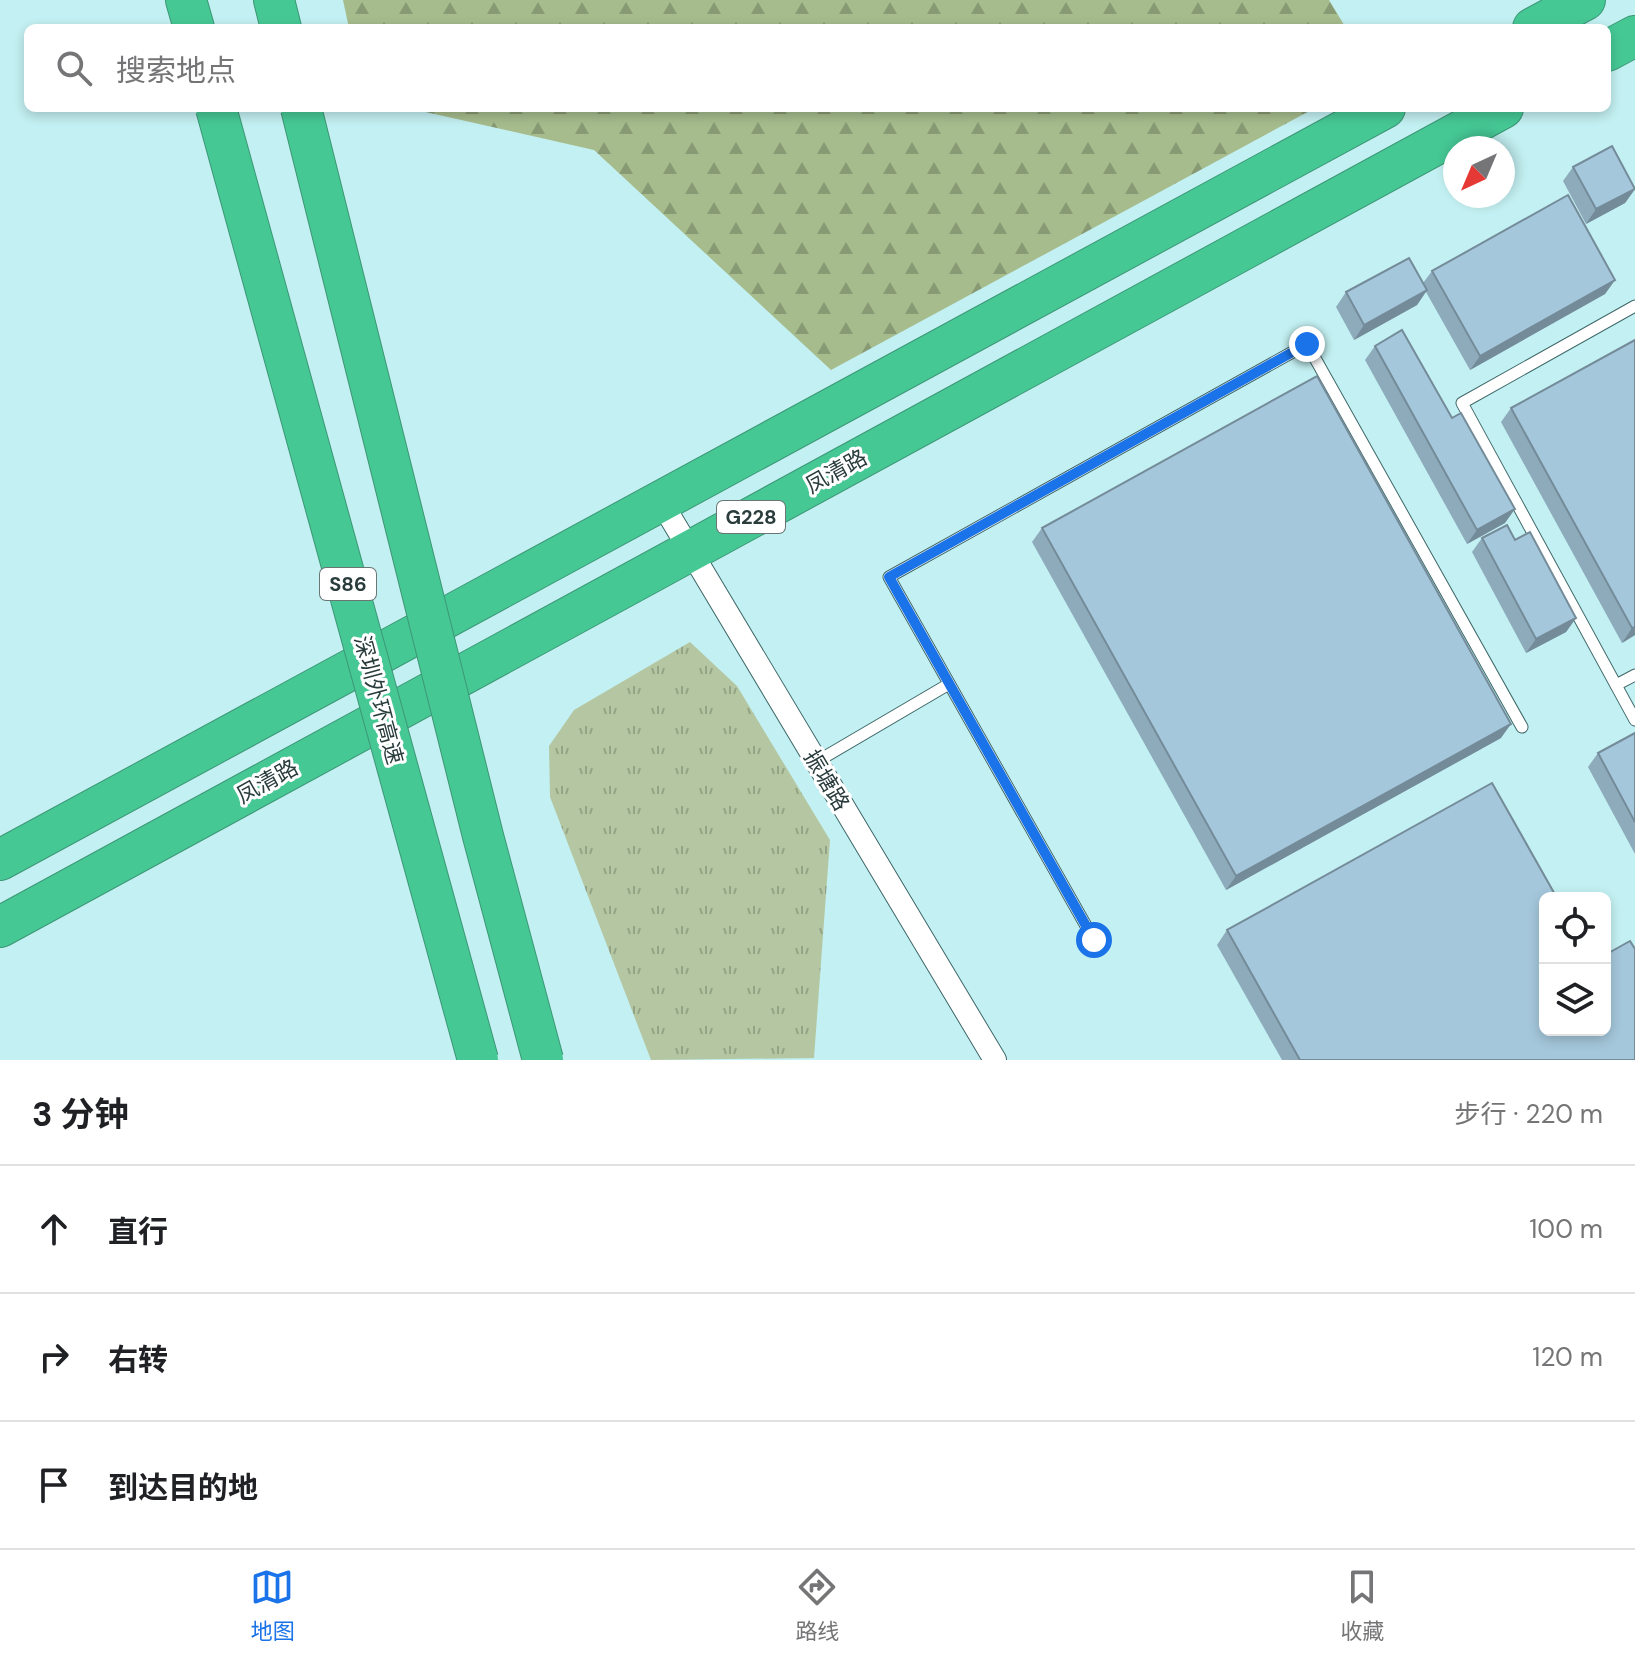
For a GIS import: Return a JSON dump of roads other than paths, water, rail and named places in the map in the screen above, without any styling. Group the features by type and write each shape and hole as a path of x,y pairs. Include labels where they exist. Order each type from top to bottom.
{"highway":[{"path":"186,0 193,24"},
{"path":"274,0 280,24"},
{"path":"1540,24 1585,0"},
{"path":"1611,49 1635,36"},
{"name":"深圳外环高速","path":"217,112 478,1060"},
{"path":"302,112 543,1060"},
{"name":"G228","path":"0,860 1378,112"},
{"name":"凤清路","path":"0,927 1496,112"},
{"path":"439,923 465,1060"}],"street":[{"name":"振塘路","path":"660,500 995,1060"}],"lane":[{"path":"1635,306 1462,403 1635,720"},
{"path":"1094,940 889,577 1307,344 1522,727"},
{"path":"1616,685 1635,675"},
{"path":"816,762 949,684"}]}
